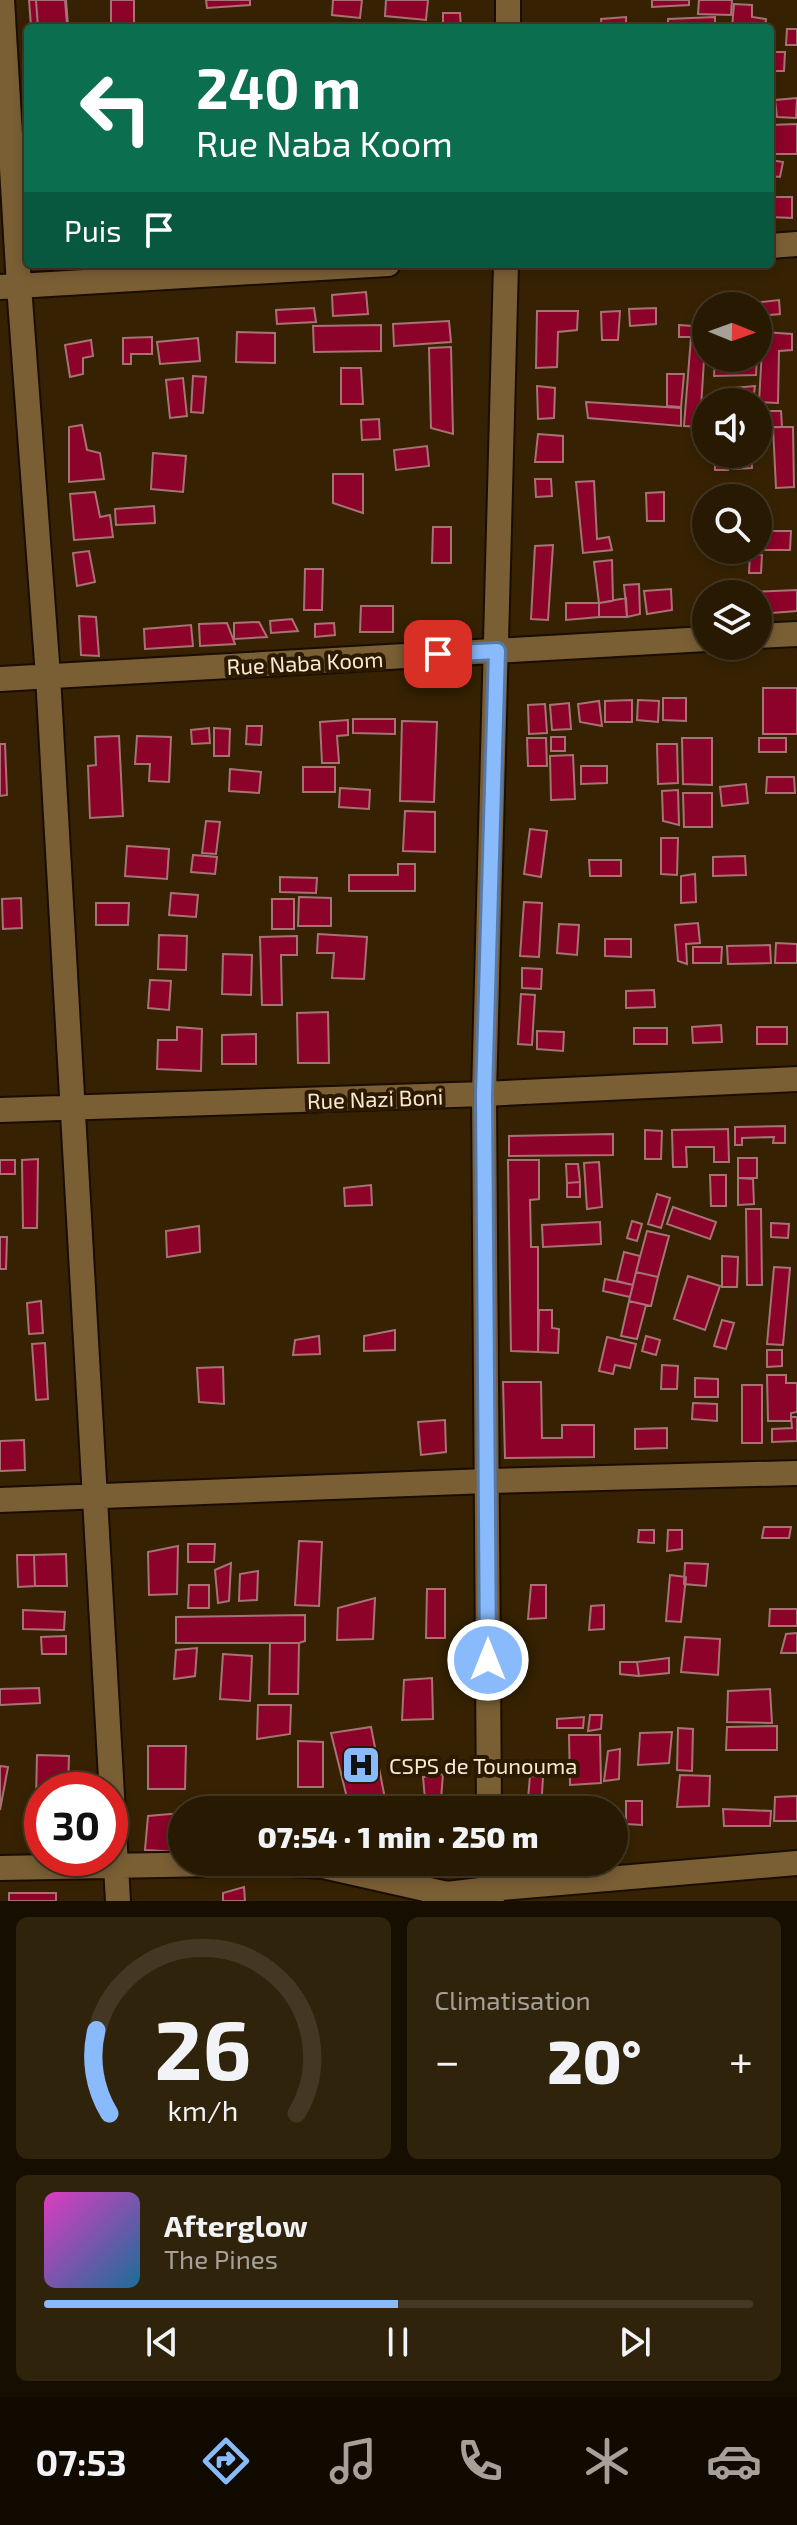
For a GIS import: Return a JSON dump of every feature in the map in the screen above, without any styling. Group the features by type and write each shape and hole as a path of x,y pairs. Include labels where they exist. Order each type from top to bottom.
{"street":[{"path":"2,0 10,287 48,676 113,1772"},
{"path":"508,0 508,24"},
{"path":"774,246 797,244"},
{"path":"10,287 322,268"},
{"path":"489,1796 484,1094 506,268"},
{"path":"772,635 797,634"},
{"name":"Rue Naba Koom","path":"0,679 692,640"},
{"name":"Rue Nazi Boni","path":"0,1110 484,1094 797,1079"},
{"path":"0,1500 487,1481 797,1473"},
{"path":"128,1866 273,1863 323,1866 440,1898 797,1863"},
{"path":"0,1868 24,1868"},
{"path":"118,1876 118,1901"}],"building":[{"path":"29,0 66,0 68,24 31,24"},
{"path":"36,0 65,0 67,24 38,24"},
{"path":"111,0 134,0 134,23 111,24"},
{"path":"206,0 250,0 250,5 207,8"},
{"path":"333,0 362,0 360,18 332,15"},
{"path":"386,0 428,0 426,20 385,16"},
{"path":"652,0 689,0 689,5 652,7"},
{"path":"699,0 732,0 731,15 698,14"},
{"path":"734,4 752,5 752,17 766,19 765,24 732,24"},
{"path":"443,13 460,13 461,24 443,24"},
{"path":"626,17 626,24 602,24 601,19"},
{"path":"715,17 715,24 668,24 668,19"},
{"path":"787,29 797,29 797,45 786,45"},
{"path":"774,52 785,52 784,71 774,71"},
{"path":"797,98 796,118 777,117 775,100"},
{"path":"797,124 797,154 774,154 774,125"},
{"path":"774,161 783,162 780,177 774,176"},
{"path":"774,197 792,197 792,218 774,217"},
{"path":"366,292 368,314 333,316 332,295"},
{"path":"779,300 780,314 772,315 772,301"},
{"path":"314,308 316,322 277,324 276,310"},
{"path":"656,308 656,324 630,326 629,309"},
{"path":"537,311 578,311 577,330 558,332 557,367 536,368"},
{"path":"620,311 618,340 602,340 601,312"},
{"path":"449,321 451,342 394,346 393,324"},
{"path":"381,325 381,351 314,352 313,326"},
{"path":"679,325 692,326 692,372 703,372 702,388 692,388 692,426 684,426 691,337 679,337"},
{"path":"237,332 275,333 275,363 236,362"},
{"path":"772,333 792,334 792,350 779,351 778,403 772,403 772,388 760,388 761,372 772,372"},
{"path":"152,337 152,354 131,354 131,364 123,364 123,338"},
{"path":"198,338 200,361 160,364 157,342"},
{"path":"91,340 93,356 83,358 83,374 70,377 65,345"},
{"path":"451,347 453,434 431,428 429,348"},
{"path":"341,368 361,368 363,404 341,404"},
{"path":"714,372 756,372 756,375 714,376"},
{"path":"667,374 684,374 681,407 667,406"},
{"path":"193,376 206,377 203,413 191,412"},
{"path":"183,378 187,416 170,418 166,380"},
{"path":"537,386 555,388 554,418 538,419"},
{"path":"586,402 681,408 681,426 588,418"},
{"path":"772,411 781,411 782,427 772,427"},
{"path":"379,419 380,439 362,440 361,420"},
{"path":"82,425 87,450 100,453 104,479 69,482 69,427"},
{"path":"773,427 793,427 794,487 776,488"},
{"path":"538,434 563,436 563,462 535,462"},
{"path":"427,446 429,466 396,470 394,450"},
{"path":"153,453 186,456 183,492 151,489"},
{"path":"333,474 363,474 363,513 333,503"},
{"path":"535,479 551,479 552,496 536,497"},
{"path":"594,481 597,539 609,537 612,550 583,553 576,482"},
{"path":"95,492 100,517 110,515 113,537 74,540 70,494"},
{"path":"664,492 664,521 647,521 646,493"},
{"path":"154,506 155,523 116,525 115,509"},
{"path":"433,527 451,527 451,563 432,563"},
{"path":"772,531 791,531 790,550 772,550"},
{"path":"553,545 548,620 531,619 535,546"},
{"path":"89,551 95,582 77,586 73,553"},
{"path":"612,560 613,601 599,603 594,562"},
{"path":"749,564 762,564 761,573 749,573"},
{"path":"305,569 323,569 322,610 304,610"},
{"path":"639,584 640,614 627,617 624,585"},
{"path":"671,589 672,610 647,614 644,591"},
{"path":"797,590 797,611 772,613 772,591"},
{"path":"626,598 627,617 599,617 599,603"},
{"path":"566,603 599,603 599,617 566,620"},
{"path":"361,606 393,606 393,632 360,632"},
{"path":"79,616 96,617 99,656 81,655"},
{"path":"292,619 298,631 271,633 270,621"},
{"path":"259,622 267,637 234,639 234,623"},
{"path":"227,623 235,644 200,646 199,624"},
{"path":"334,623 335,635 315,637 315,624"},
{"path":"191,625 193,646 145,649 144,629"},
{"path":"763,688 797,688 797,734 763,734"},
{"path":"663,698 686,698 686,721 663,720"},
{"path":"632,700 632,722 605,722 605,701"},
{"path":"638,700 659,701 658,722 637,720"},
{"path":"599,701 602,726 580,722 578,704"},
{"path":"569,703 571,729 552,730 550,705"},
{"path":"545,704 547,733 529,734 528,705"},
{"path":"353,719 395,719 395,734 353,733"},
{"path":"348,720 348,735 337,736 339,763 322,763 320,722"},
{"path":"402,721 437,722 434,802 400,801"},
{"path":"247,726 262,726 261,745 246,744"},
{"path":"209,728 210,743 192,744 191,730"},
{"path":"214,728 230,729 229,756 214,756"},
{"path":"119,736 123,816 90,818 88,766 96,765 95,737"},
{"path":"137,736 171,737 169,782 149,781 150,764 135,764"},
{"path":"551,737 565,737 565,751 551,751"},
{"path":"527,738 546,738 547,766 528,766"},
{"path":"682,738 712,738 712,785 683,784"},
{"path":"759,738 786,738 786,752 759,752"},
{"path":"0,744 5,744 7,795 0,796"},
{"path":"657,744 677,744 678,783 658,784"},
{"path":"573,755 575,799 551,800 550,756"},
{"path":"581,766 607,766 607,783 581,784"},
{"path":"303,767 335,767 335,792 303,792"},
{"path":"230,769 261,772 259,793 229,791"},
{"path":"767,777 794,777 795,793 766,793"},
{"path":"746,784 748,803 722,806 720,787"},
{"path":"340,788 370,790 369,809 339,807"},
{"path":"678,790 679,825 663,821 662,791"},
{"path":"683,793 712,793 712,827 684,827"},
{"path":"405,811 435,812 435,852 403,851"},
{"path":"206,821 220,822 216,854 202,853"},
{"path":"530,829 547,831 541,877 524,874"},
{"path":"661,838 678,838 677,875 661,874"},
{"path":"127,846 169,849 167,879 125,876"},
{"path":"193,855 217,857 215,874 191,872"},
{"path":"745,856 746,875 713,876 713,857"},
{"path":"589,860 621,860 621,876 590,876"},
{"path":"398,864 415,864 415,891 349,891 349,875 398,875"},
{"path":"695,874 696,902 681,903 681,876"},
{"path":"280,877 317,878 316,893 280,892"},
{"path":"171,893 198,895 196,917 169,915"},
{"path":"299,897 331,898 331,926 298,926"},
{"path":"21,898 22,928 3,929 2,899"},
{"path":"272,899 294,899 294,929 272,929"},
{"path":"524,902 542,903 539,957 520,956"},
{"path":"96,903 129,903 128,925 96,925"},
{"path":"698,923 700,943 686,944 687,964 678,961 675,925"},
{"path":"559,924 579,925 577,955 557,953"},
{"path":"318,934 367,937 364,979 332,978 334,953 317,953"},
{"path":"159,935 187,936 186,970 158,969"},
{"path":"297,936 297,955 281,955 282,1005 262,1005 260,937"},
{"path":"605,939 631,939 631,957 605,956"},
{"path":"776,943 797,944 797,963 775,963"},
{"path":"770,945 771,963 728,964 727,946"},
{"path":"693,947 722,947 721,963 693,963"},
{"path":"223,954 252,955 251,995 222,994"},
{"path":"522,968 542,969 541,989 522,988"},
{"path":"150,980 171,981 169,1010 148,1008"},
{"path":"654,990 655,1007 626,1008 626,991"},
{"path":"521,994 535,995 532,1045 518,1044"},
{"path":"328,1012 329,1063 298,1063 297,1013"},
{"path":"721,1025 722,1042 693,1043 692,1027"},
{"path":"177,1027 202,1029 201,1071 157,1069 158,1040 177,1040"},
{"path":"757,1027 787,1027 787,1044 757,1044"},
{"path":"634,1028 667,1028 667,1044 634,1044"},
{"path":"537,1031 564,1032 563,1051 537,1049"},
{"path":"256,1034 256,1064 222,1064 222,1035"},
{"path":"785,1126 785,1143 773,1143 774,1137 742,1138 742,1145 735,1145 735,1127"},
{"path":"728,1129 729,1162 714,1162 714,1147 686,1147 687,1167 673,1167 672,1130"},
{"path":"645,1130 662,1131 661,1159 645,1159"},
{"path":"613,1134 613,1155 509,1156 509,1136"},
{"path":"738,1158 757,1158 757,1178 738,1178"},
{"path":"38,1159 37,1228 23,1228 22,1160"},
{"path":"0,1160 15,1160 15,1174 0,1174"},
{"path":"508,1160 539,1160 539,1199 530,1200 531,1247 538,1247 538,1352 511,1351"},
{"path":"599,1162 602,1207 587,1209 584,1163"},
{"path":"566,1164 578,1164 580,1182 567,1183"},
{"path":"710,1175 726,1175 726,1206 711,1206"},
{"path":"738,1178 753,1179 754,1204 738,1205"},
{"path":"580,1182 580,1197 567,1197 567,1183"},
{"path":"371,1185 372,1205 345,1206 344,1188"},
{"path":"657,1194 670,1198 661,1228 648,1224"},
{"path":"673,1207 716,1222 710,1239 667,1224"},
{"path":"746,1209 761,1209 762,1285 747,1285"},
{"path":"632,1221 642,1224 637,1241 627,1238"},
{"path":"600,1222 601,1244 543,1247 542,1225"},
{"path":"771,1223 789,1224 788,1238 771,1237"},
{"path":"199,1226 200,1252 167,1257 166,1231"},
{"path":"647,1231 669,1236 658,1277 636,1272"},
{"path":"0,1237 7,1237 6,1269 0,1269"},
{"path":"624,1252 640,1256 633,1285 617,1281"},
{"path":"722,1256 738,1257 737,1287 722,1287"},
{"path":"774,1267 790,1268 783,1345 767,1344"},
{"path":"636,1272 658,1277 651,1306 629,1301"},
{"path":"688,1276 720,1286 705,1330 674,1319"},
{"path":"605,1279 633,1285 630,1297 603,1291"},
{"path":"41,1301 43,1333 29,1334 27,1303"},
{"path":"629,1301 646,1305 637,1339 621,1336"},
{"path":"539,1310 552,1310 552,1328 559,1329 558,1353 538,1352"},
{"path":"722,1320 734,1323 726,1349 714,1346"},
{"path":"395,1330 395,1350 364,1351 364,1336"},
{"path":"319,1336 320,1354 293,1355 295,1340"},
{"path":"646,1336 660,1340 656,1355 642,1351"},
{"path":"607,1337 636,1344 630,1368 615,1365 613,1374 599,1371"},
{"path":"45,1343 48,1399 36,1400 32,1344"},
{"path":"767,1350 782,1350 782,1366 767,1367"},
{"path":"662,1365 678,1366 677,1389 661,1389"},
{"path":"223,1367 224,1404 199,1402 197,1368"},
{"path":"767,1375 786,1375 786,1383 797,1383 797,1412 791,1413 791,1421 768,1421"},
{"path":"695,1378 718,1379 718,1397 695,1397"},
{"path":"503,1382 541,1382 542,1438 562,1438 562,1425 594,1425 594,1457 505,1458"},
{"path":"742,1385 762,1385 762,1443 742,1443"},
{"path":"693,1403 717,1404 717,1421 692,1419"},
{"path":"791,1417 797,1417 797,1441 772,1442 772,1429 792,1428"},
{"path":"445,1420 446,1452 421,1455 418,1422"},
{"path":"667,1428 667,1448 635,1449 635,1429"},
{"path":"24,1440 25,1470 0,1471 0,1441"},
{"path":"764,1527 791,1527 789,1538 762,1538"},
{"path":"639,1530 654,1530 654,1543 638,1542"},
{"path":"668,1530 682,1530 682,1549 667,1551"},
{"path":"299,1541 322,1542 319,1606 295,1605"},
{"path":"188,1544 215,1544 214,1562 188,1562"},
{"path":"178,1546 177,1594 149,1595 148,1552"},
{"path":"66,1554 67,1586 35,1586 34,1555"},
{"path":"17,1555 34,1555 35,1586 18,1587"},
{"path":"231,1563 229,1601 218,1603 215,1570"},
{"path":"685,1563 708,1564 706,1586 684,1584"},
{"path":"258,1571 257,1600 239,1601 240,1574"},
{"path":"670,1575 686,1577 681,1622 666,1621"},
{"path":"189,1585 209,1585 209,1608 188,1608"},
{"path":"531,1585 546,1585 546,1618 528,1619"},
{"path":"427,1589 445,1589 445,1638 426,1638"},
{"path":"375,1598 373,1639 337,1640 338,1608"},
{"path":"604,1605 604,1629 589,1630 591,1606"},
{"path":"770,1609 797,1609 797,1626 769,1626"},
{"path":"23,1610 65,1612 64,1630 23,1629"},
{"path":"305,1615 305,1641 299,1643 176,1643 176,1617"},
{"path":"797,1633 797,1653 781,1653 786,1634"},
{"path":"66,1636 66,1654 42,1654 41,1637"},
{"path":"685,1637 720,1639 718,1675 681,1672"},
{"path":"270,1643 299,1643 298,1694 269,1694"},
{"path":"197,1648 195,1676 174,1679 176,1650"},
{"path":"223,1654 252,1656 250,1701 220,1699"},
{"path":"669,1658 669,1673 639,1676 637,1662"},
{"path":"620,1662 637,1662 639,1676 620,1674"},
{"path":"432,1678 433,1719 402,1720 404,1680"},
{"path":"39,1688 40,1703 0,1705 0,1689"},
{"path":"770,1689 772,1723 727,1722 728,1691"},
{"path":"258,1705 291,1705 290,1734 257,1739"},
{"path":"590,1715 602,1715 601,1729 588,1731"},
{"path":"584,1717 583,1728 557,1728 557,1719"},
{"path":"777,1726 777,1750 726,1750 727,1727"},
{"path":"371,1727 384,1796 347,1796 331,1733"},
{"path":"678,1728 693,1729 692,1771 677,1770"},
{"path":"672,1732 669,1763 638,1765 640,1733"},
{"path":"569,1735 600,1735 601,1783 570,1785"},
{"path":"298,1741 323,1742 323,1787 298,1787"},
{"path":"148,1746 186,1746 185,1789 148,1789"},
{"path":"620,1749 619,1779 604,1781 608,1751"},
{"path":"37,1755 69,1756 69,1772 37,1772"},
{"path":"0,1766 8,1767 0,1810"},
{"path":"443,1774 441,1796 425,1796 423,1777"},
{"path":"680,1775 710,1776 709,1806 677,1807"},
{"path":"530,1776 543,1777 542,1796 528,1796"},
{"path":"797,1796 797,1821 774,1821 775,1797"},
{"path":"628,1801 642,1801 642,1825 628,1824"},
{"path":"723,1809 771,1811 770,1826 724,1826"},
{"path":"168,1814 168,1851 145,1850 148,1816"},
{"path":"244,1887 245,1901 223,1901 223,1893"},
{"path":"9,1893 56,1893 56,1901 9,1901"}],"place":[{"name":"CSPS de Tounouma","path":"361,1765"}],"route":[{"path":"438,654 497,651 484,1094 488,1660"}]}
